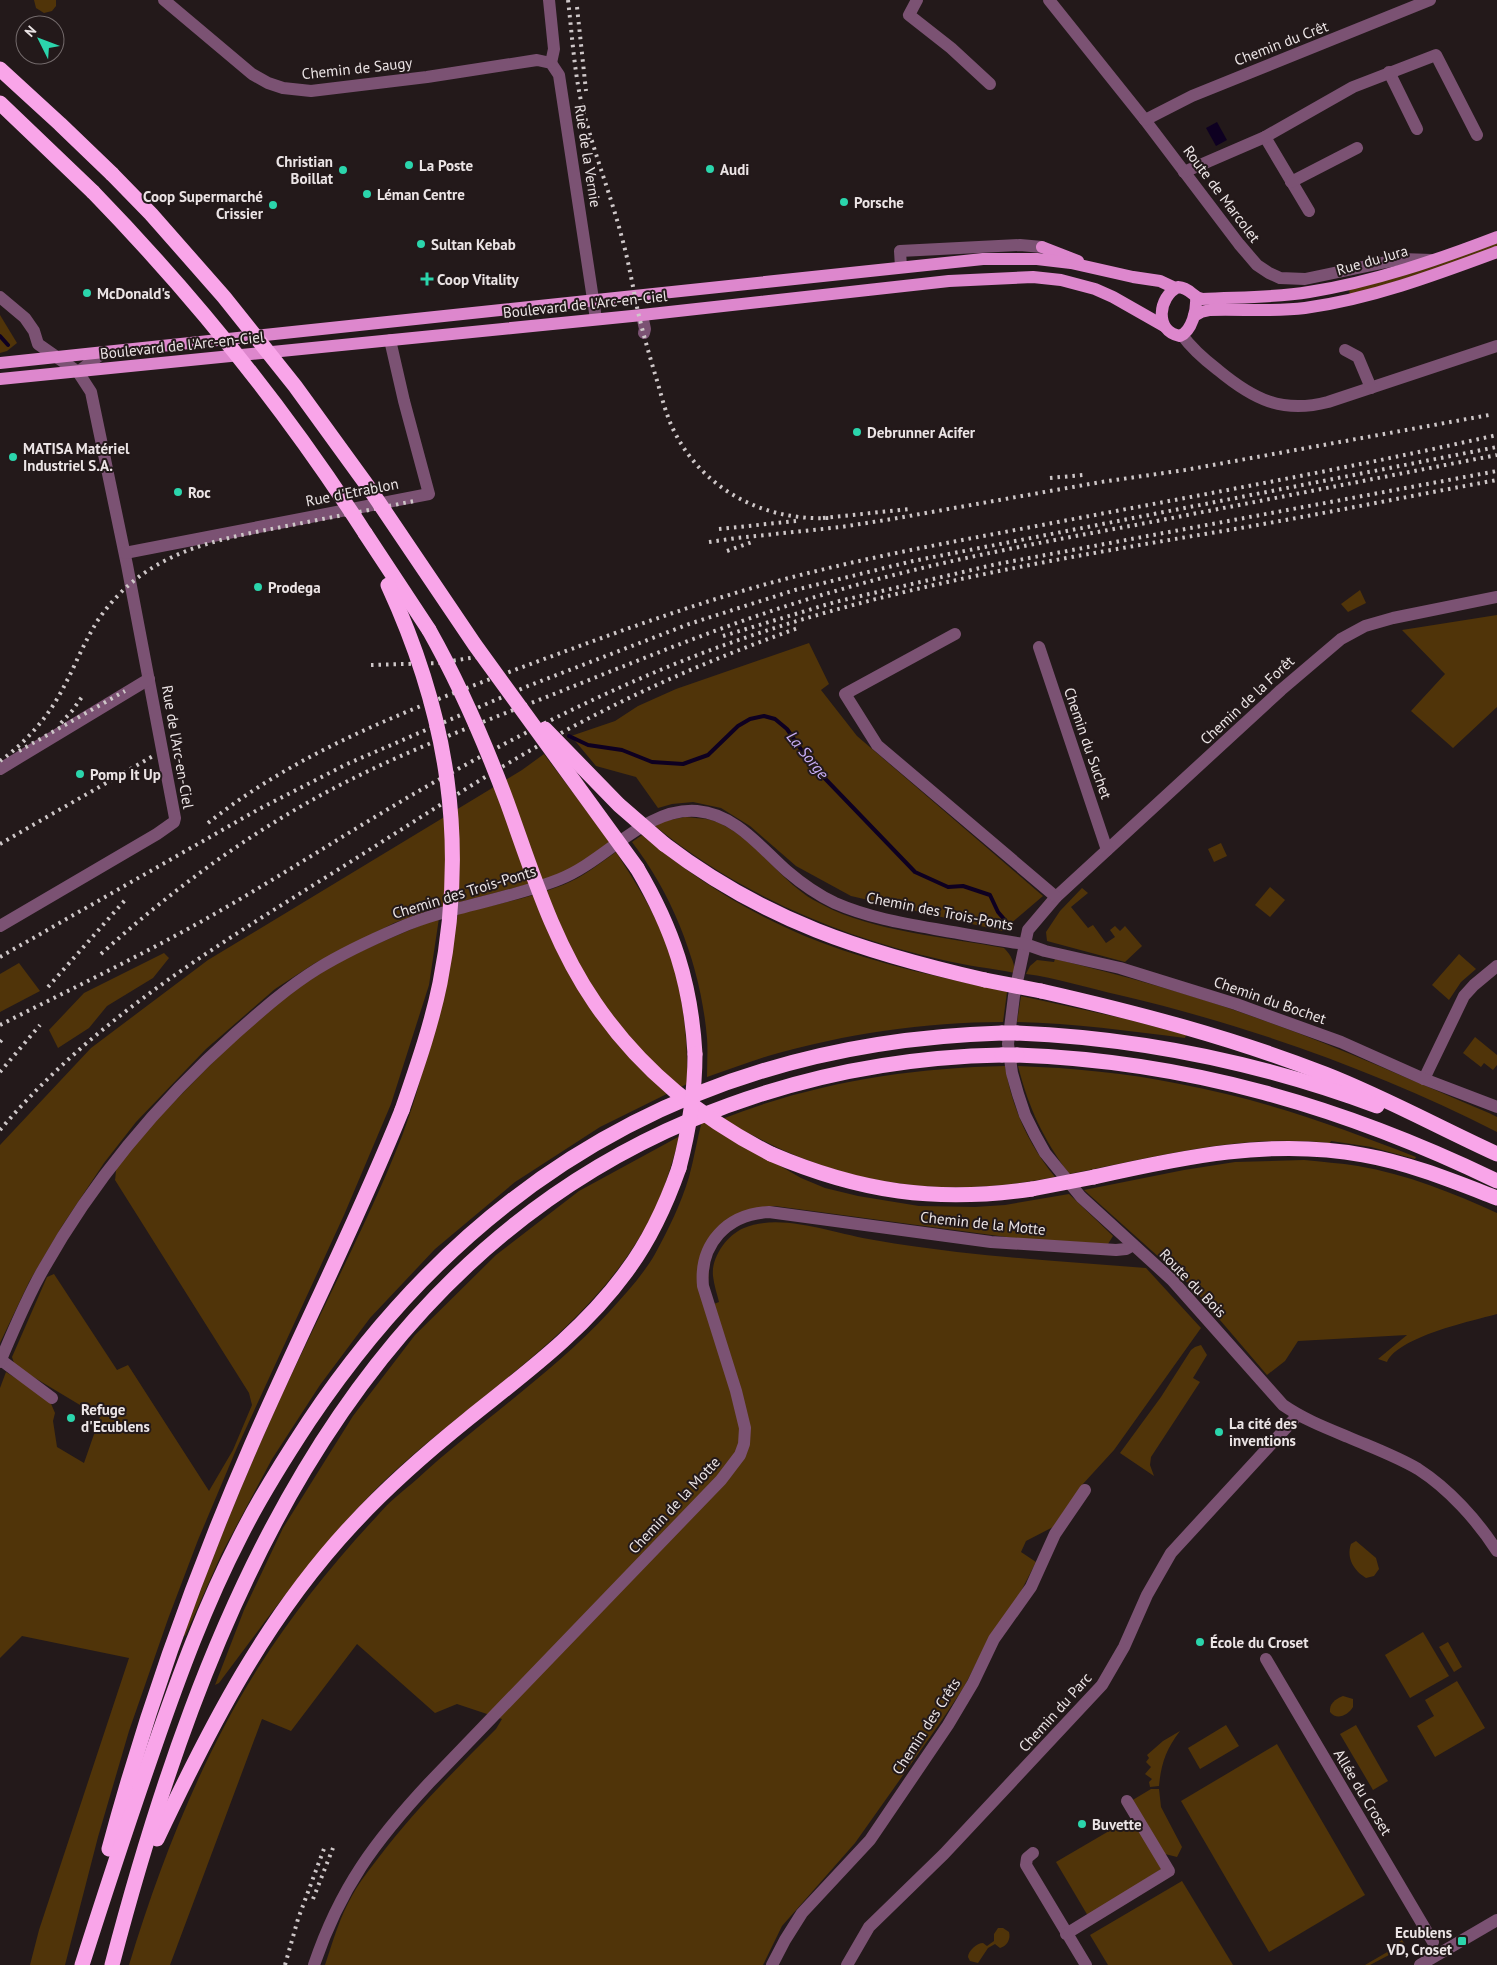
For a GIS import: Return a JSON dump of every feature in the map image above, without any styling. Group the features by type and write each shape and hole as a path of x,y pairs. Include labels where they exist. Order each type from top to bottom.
{"highway":[{"path":"0,69 112,174 205,274 295,386 344,452 506,688 637,868 663,914 676,945 692,1009 695,1054 691,1118 679,1168 658,1220 644,1247 607,1297 580,1325 542,1360 396,1480 332,1548 293,1596 257,1648 224,1702 191,1766 133,1893"},
{"path":"0,103 94,192 172,276 239,357 307,448 405,593 446,660 496,774 553,925 570,962 594,1002 630,1048 675,1092 725,1129 771,1154 806,1169 838,1180 898,1192 960,1195 991,1194 1032,1189 1206,1154 1240,1150 1302,1148 1333,1150 1388,1161 1497,1198"},
{"path":"81,1965 107,1856 133,1763 151,1706 192,1592 248,1454 361,1206 402,1110 432,1014 445,954 452,891 451,816 446,769 439,730 425,678 401,614 365,533"},
{"path":"506,688 600,787 639,824 664,844 733,891 805,927 878,953 985,980 1041,991 1159,1019 1280,1057 1348,1084 1497,1154"},
{"path":"81,1965 179,1677 229,1558 267,1487 322,1402 374,1332 410,1292 467,1236 530,1186 593,1145 661,1110 748,1075 811,1057 867,1045 909,1039 1002,1033 1060,1035 1122,1042 1215,1058 1319,1087 1453,1134"},
{"path":"112,1965 174,1758 195,1698 230,1615 275,1521 316,1450 359,1387 408,1326 462,1270 521,1219 585,1175 640,1143 709,1112 768,1091 844,1071 919,1059 1010,1055 1060,1056 1120,1062 1175,1071 1236,1085 1319,1109 1364,1125 1441,1155 1497,1181"}],"main road":[{"name":"Rue du Jura","path":"1196,297 1202,299 1294,294 1343,286 1432,260 1497,237"},
{"path":"1042,247 1102,269"},
{"path":"1194,316 1210,310 1267,311 1306,307 1353,298 1439,273 1497,252"},
{"name":"Boulevard de l'Arc-en-Ciel","path":"0,363 955,261 1011,258 1071,263 1160,281 1175,288"},
{"name":"Boulevard de l'Arc-en-Ciel","path":"0,379 642,315 949,282 1033,277 1061,280 1095,289 1130,305 1164,326"},
{"path":"1175,288 1185,288 1196,297 1194,316 1188,329 1182,336 1175,335 1164,326 1161,319 1168,295 1175,288"}],"street":[{"name":"Chemin de Saugy","path":"164,0 252,74 268,83 292,90 331,90 537,60 552,63"},
{"name":"Rue de la Vernie","path":"549,0 554,49 552,63 559,75 596,319"},
{"path":"917,0 910,15 952,48 990,84"},
{"name":"Route de Marcolet","path":"1049,0 1257,265 1280,278 1305,279 1401,259 1432,260"},
{"name":"Chemin du Crêt","path":"1145,120 1192,96 1430,0"},
{"path":"1184,172 1265,137 1353,87 1436,55 1477,135"},
{"path":"1389,72 1417,129"},
{"path":"1265,137 1309,211"},
{"path":"1291,182 1357,148"},
{"path":"901,267 900,250 1020,245 1042,247"},
{"path":"0,297 25,318 34,331 38,344 37,359 17,377"},
{"path":"642,315 644,333"},
{"path":"1182,336 1194,350 1234,384 1252,396 1270,403 1292,407 1318,405 1497,346"},
{"name":"Rue d'Etrablon","path":"125,553 429,494 390,340"},
{"path":"38,344 78,372 91,392 149,679"},
{"path":"1345,350 1358,357 1371,388"},
{"path":"78,372 104,352"},
{"name":"Chemin de la Forêt","path":"1025,944 1030,926 1056,897 1288,684 1341,639 1365,626 1393,618 1497,597"},
{"path":"954,634 845,694 878,744 1056,897"},
{"name":"Chemin du Suchet","path":"1039,647 1107,850"},
{"name":"Rue de l'Arc-en-Ciel","path":"0,769 149,679 175,818 174,822 157,834 0,926"},
{"name":"Chemin des Trois-Ponts","path":"52,1398 0,1361 42,1271 87,1200 118,1157 160,1107 199,1067 280,996 318,968 402,926 548,884 575,873 646,824 662,816 695,811 721,817 741,830 798,880 820,895 858,912 885,920 1025,944"},
{"name":"Chemin du Bochet","path":"1025,944 1044,951 1120,968 1236,1004 1341,1042 1424,1079 1497,1107"},
{"name":"Route du Bois","path":"1025,944 1010,1019 1008,1044 1012,1072 1025,1114 1045,1152 1061,1173 1098,1214 1172,1280 1276,1398 1298,1415 1398,1460 1430,1478 1469,1514 1497,1551"},
{"path":"1424,1079 1464,996 1497,966"},
{"name":"Chemin de la Motte","path":"314,1965 328,1928 344,1894 364,1860 388,1828 430,1782 722,1480 740,1456 745,1437 740,1404 705,1291 703,1278 704,1261 710,1245 726,1227 747,1215 769,1212 1013,1244 1116,1250 1126,1249 1133,1245"},
{"name":"Chemin du Parc","path":"847,1965 863,1936 877,1919 944,1854 1102,1685 1124,1647 1148,1595 1171,1553 1298,1415"},
{"name":"Chemin des Crêts","path":"772,1965 802,1913 870,1840 943,1732 974,1684 994,1639 1026,1597 1052,1539 1085,1490"},
{"name":"Allée du Croset","path":"1266,1659 1433,1942"},
{"path":"1066,1934 1169,1871 1127,1801"},
{"path":"1033,1853 1027,1858 1026,1865 1086,1965"},
{"path":"1420,1965 1497,1920"}],"shaded area":[{"path":"34,0 56,0 56,6 52,11 44,13 36,8"},
{"path":"1217,122 1227,140 1216,146 1206,128"},
{"path":"1497,241 1497,248 1437,269 1350,295 1349,289"},
{"path":"0,315 17,343 7,351 0,353"},
{"path":"1360,590 1366,603 1348,612 1341,604"},
{"path":"1497,615 1497,707 1453,748 1411,711 1445,674 1402,630"},
{"path":"809,643 829,684 821,690 857,736 1043,896 1002,931 851,896 796,866 750,826 721,808 693,802 672,804 658,808 636,777 596,766 571,736 615,721 638,706 676,689"},
{"path":"544,754 610,842 573,868 548,879 433,909 394,923 315,963 275,989 206,1049 136,1122 104,1163 62,1226 29,1282 0,1343 0,1145 91,1048 208,960 522,770"},
{"path":"685,817 711,820 737,833 792,884 823,905 842,914 887,927 1004,948 1012,959 1015,973 952,962 904,950 866,939 791,910 720,872 655,826 665,821"},
{"path":"642,835 683,867 726,896 796,932 843,950 889,964 1007,992 1003,1022 914,1027 826,1041 768,1056 707,1077 707,1043 699,986 692,960 673,910 661,886 632,842"},
{"path":"1221,843 1227,856 1214,862 1208,849"},
{"path":"616,852 651,909 667,946 681,997 687,1049 687,1084 600,1127 515,1182 435,1249 370,1318 320,1385 272,1459 222,1553 185,1636 183,1635 255,1456 296,1364 374,1202 402,1136 412,1109 427,1054 458,914 525,898 563,885 584,874"},
{"path":"1270,887 1285,900 1270,917 1255,905"},
{"path":"1082,888 1088,893 1071,907 1088,928 1093,925 1106,943 1115,937 1110,930 1115,926 1120,931 1125,926 1142,946 1125,962 1047,941 1046,932 1060,911"},
{"path":"439,918 429,985 391,1104 344,1215 236,1450 198,1540 168,1619 129,1731 98,1837 65,1965 30,1965 39,1930 129,1658 22,1636 0,1658 0,1388 6,1372 49,1399 55,1413 53,1421 57,1447 84,1463 100,1417 15,1366 12,1357 47,1277 54,1274 117,1370 128,1365 209,1491 233,1450 252,1405 249,1393 115,1180 117,1168 136,1141 224,1051 279,1002 319,974 348,958"},
{"path":"164,953 169,958 153,978 107,1006 89,1028 58,1048 49,1030 84,993"},
{"path":"1459,954 1476,969 1461,982 1449,1000 1432,985"},
{"path":"1055,959 1187,995 1322,1042 1497,1117 1497,1132 1407,1090 1312,1052 1167,1007 1060,980 1026,974 1030,966 1037,960 1054,962"},
{"path":"19,963 40,991 0,1012 0,974"},
{"path":"1021,996 1126,1019 1186,1035 1185,1038 1080,1026 1017,1022"},
{"path":"1475,1037 1497,1055 1497,1065 1493,1070 1484,1063 1481,1067 1463,1053"},
{"path":"1005,1066 1012,1096 1022,1125 1037,1152 1055,1177 992,1186 961,1187 899,1183 868,1178 796,1156 722,1119 756,1106 791,1096 861,1080 933,1070"},
{"path":"1018,1066 1120,1074 1210,1090 1300,1115 1416,1157 1415,1159 1371,1147 1331,1141 1330,1143 1264,1141 1199,1148 1069,1174 1038,1123"},
{"path":"702,1121 801,1178 825,1188 858,1196 919,1206 975,1207 1005,1205 1069,1194 1113,1236 1108,1244 1014,1238 775,1206 755,1208 740,1213 712,1234 706,1307 719,1302 713,1279 713,1269 717,1254 726,1241 744,1228 774,1222 791,1223 874,1240 957,1252 1146,1268 1201,1328 1114,1450 1082,1485 1053,1527 1026,1541 1021,1552 1036,1562 1016,1601 991,1634 964,1687 855,1843 782,1926 763,1965 325,1965 344,1911 365,1875 406,1823 496,1729 502,1719 457,1704 435,1713 357,1644 291,1731 262,1719 170,1965 129,1965 168,1850 200,1775 237,1702 271,1648 330,1570 387,1506 440,1459 564,1356 588,1334 634,1284 655,1254 678,1207 689,1177"},
{"path":"680,1136 654,1211 629,1253 600,1292 530,1359 417,1451 381,1484 316,1556 219,1683 215,1685 244,1610 283,1528 353,1416 415,1335 496,1255 579,1191"},
{"path":"1304,1160 1376,1169 1446,1191 1497,1213 1497,1314 1436,1331 1405,1345 1394,1353 1387,1362 1378,1359 1407,1335 1298,1341 1285,1361 1267,1375 1190,1285 1084,1190 1235,1162"},
{"path":"1201,1345 1207,1355 1193,1378 1200,1382 1151,1457 1150,1465 1154,1476 1120,1453 1161,1397 1191,1350"},
{"path":"1356,1541 1376,1558 1379,1569 1374,1576 1366,1578 1352,1564 1350,1549 1351,1544"},
{"path":"1423,1632 1449,1676 1410,1698 1385,1655"},
{"path":"1448,1642 1462,1667 1454,1672 1439,1647"},
{"path":"1457,1681 1485,1728 1435,1757 1417,1726 1434,1716 1425,1700"},
{"path":"1343,1696 1353,1699 1353,1707 1342,1716 1333,1715 1330,1712 1330,1707 1335,1700"},
{"path":"1226,1725 1239,1746 1200,1769 1188,1748"},
{"path":"1356,1725 1388,1781 1373,1790 1340,1734"},
{"path":"1180,1731 1165,1757 1159,1786 1150,1787 1149,1782 1152,1779 1145,1774 1151,1767 1146,1762 1149,1758 1147,1755 1163,1741"},
{"path":"1277,1744 1365,1895 1269,1952 1181,1801"},
{"path":"1151,1789 1159,1789 1161,1807 1182,1847 1177,1857 1161,1853 1131,1801"},
{"path":"1133,1817 1163,1868 1088,1916 1056,1862"},
{"path":"1182,1881 1233,1965 1108,1965 1090,1935"},
{"path":"998,1928 1003,1928 1009,1932 1009,1940 1006,1944 1000,1948 995,1944 988,1948 978,1963 970,1961 968,1955 971,1950 981,1943 987,1946 994,1941 994,1934"},
{"path":"1402,1940 1406,1946 1370,1965 1365,1965 1389,1951 1389,1948"}],"waterway":[{"name":"La Sorge","path":"0,336 8,345"},
{"name":"La Sorge","path":"569,736 588,745 622,750 652,762 683,764 708,755 738,726 750,719 764,716 775,719 787,729 811,764 915,872 948,887 963,886 990,895 998,912 1010,926"}],"railway":[{"path":"568,0 581,101 622,238 648,351 674,431 687,452 702,470 719,486 739,498 760,508 782,514 805,518 829,518"},
{"path":"577,7 586,91"},
{"path":"709,542 841,527 892,519 1101,482 1185,470 1489,415"},
{"path":"208,823 243,797 280,774 317,753 396,716 584,644 754,587 820,570 946,543 1327,471 1497,435"},
{"path":"0,957 259,809 347,764 528,686 689,624 795,590 913,561 1497,447"},
{"path":"101,954 157,906 215,862 276,821 340,785 391,760 443,738 724,627 832,592 947,562 1497,455"},
{"path":"723,636 835,602 997,564 1497,471"},
{"path":"1050,478 1083,475"},
{"path":"0,1025 116,967 202,921 399,802 491,751 594,699 700,654 830,611 964,578 1497,480"},
{"path":"0,761 30,735 49,712 66,683 92,630 117,596 160,563 209,543 236,536 414,501"},
{"path":"823,518 910,509"},
{"path":"719,529 796,521"},
{"path":"727,551 755,541"},
{"path":"0,1130 37,1090 76,1053 159,986 247,927 436,808 534,748 649,688 798,628"},
{"path":"371,665 439,663 489,655"},
{"path":"19,751 125,691"},
{"path":"61,723 84,694"},
{"path":"0,844 153,756"},
{"path":"48,987 126,899"},
{"path":"0,1072 40,1025"},
{"path":"0,1042 4,1037"},
{"path":"285,1965 298,1919 325,1846"},
{"path":"313,1899 333,1848"}],"place":[{"name":"La Poste","path":"409,165"},
{"name":"Audi","path":"710,169"},
{"name":"Christian Boillat","path":"343,170"},
{"name":"Léman Centre","path":"367,194"},
{"name":"Porsche","path":"844,202"},
{"name":"Coop Supermarché Crissier","path":"273,205"},
{"name":"Sultan Kebab","path":"421,244"},
{"name":"Coop Vitality","path":"427,279"},
{"name":"McDonald's","path":"87,293"},
{"name":"Debrunner Acifer","path":"857,432"},
{"name":"MATISA Matériel Industriel S.A.","path":"13,457"},
{"name":"Roc","path":"178,492"},
{"name":"Prodega","path":"258,587"},
{"name":"Pomp It Up","path":"80,774"},
{"name":"Refuge d'Ecublens","path":"71,1418"},
{"name":"La cité des inventions","path":"1219,1432"},
{"name":"École du Croset","path":"1200,1642"},
{"name":"Buvette","path":"1082,1824"},
{"name":"Ecublens VD, Croset","path":"1462,1941"}]}
